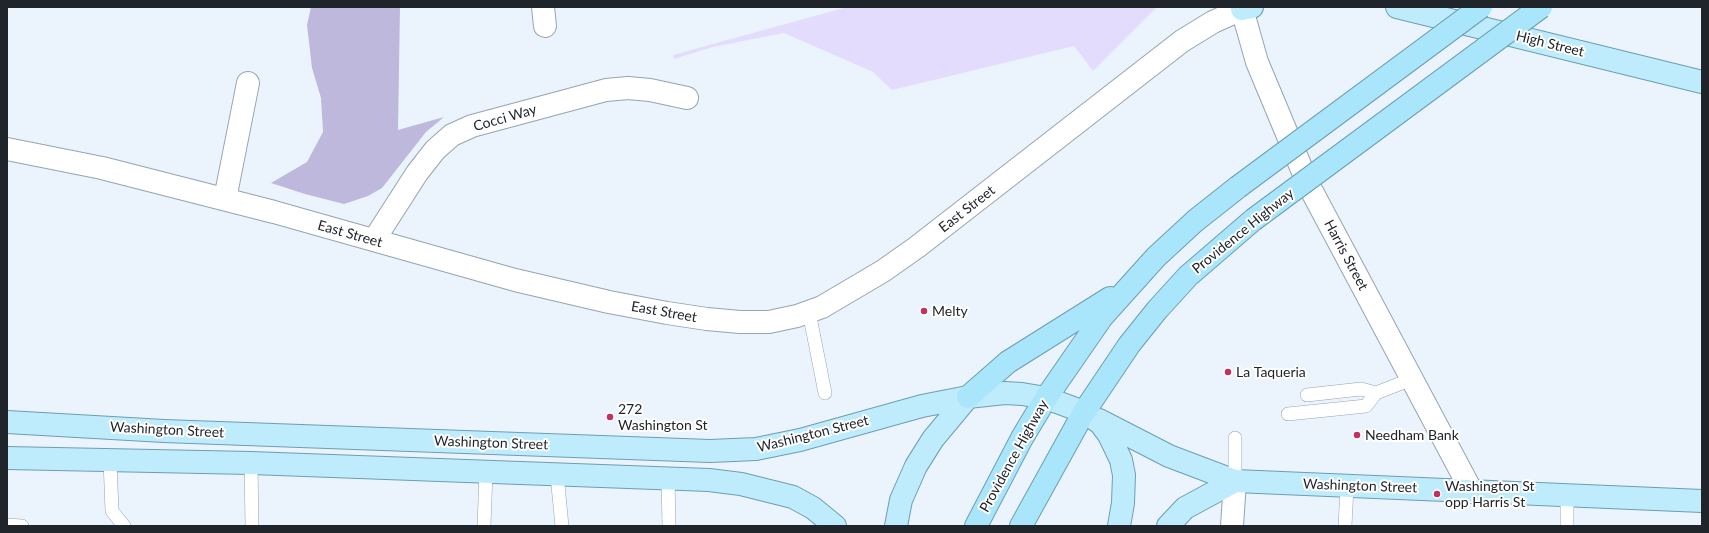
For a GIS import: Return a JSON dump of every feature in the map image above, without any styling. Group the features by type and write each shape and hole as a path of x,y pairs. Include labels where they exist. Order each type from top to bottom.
{"highway":[{"name":"Providence Highway","path":"976,526 1022,438 1046,398 1091,332 1127,288 1186,229 1238,187 1481,7"},
{"name":"Providence Highway","path":"1022,526 1084,412 1129,345 1157,310 1204,261 1253,220 1541,7"},
{"path":"968,397 1008,362 1127,288"}],"main road":[{"name":"High Street","path":"1397,7 1702,82"},
{"name":"Washington Street","path":"7,422 164,431 710,451 756,449 800,440 915,408 968,397 1005,393 1046,398 1084,412 1169,456 1235,481 1347,487 1390,487 1472,492 1702,501"},
{"path":"896,526 901,500 916,466 933,438 968,397"},
{"path":"1084,412 1100,423 1109,436 1121,460 1124,491 1119,526"},
{"name":"Washington Street","path":"7,458 251,463 668,478 741,484 793,497 813,508 835,526"},
{"path":"1168,526 1185,508 1235,481"}],"street":[{"name":"East Street","path":"7,150 102,168 225,199 516,280 667,313 740,322 769,322 809,312 851,291 883,271 924,242 1182,41 1213,22 1244,7"},
{"name":"Harris Street","path":"1244,7 1257,62 1308,184 1472,492"},
{"path":"225,199 248,83"},
{"name":"Cocci Way","path":"374,240 417,173 434,150 452,136 472,126 606,90 628,88 650,90 687,98"},
{"path":"1232,526 1235,481"}],"lane":[{"path":"809,312 825,393"},
{"path":"1288,414 1366,406 1376,393 1412,379"},
{"path":"1306,395 1361,389 1376,393"},
{"path":"1235,438 1235,481"},
{"path":"110,460 112,511 124,526"},
{"path":"251,463 252,526"},
{"path":"484,526 486,472"},
{"path":"557,474 562,526"},
{"path":"668,478 669,526"},
{"path":"1345,526 1347,487"},
{"path":"1567,496 1567,526"},
{"path":"7,525 22,526"}],"shaded area":[{"path":"311,7 400,7 398,130 444,117 426,132 382,188 368,196 344,204 271,183 307,162 323,132 321,98 312,68 307,25"},
{"path":"847,7 1157,7 1093,71 1074,46 892,90 873,72 784,33 713,47 674,59 673,55"}],"place":[{"name":"Melty","path":"924,311"},
{"name":"La Taqueria","path":"1228,372"},
{"name":"272 Washington St","path":"610,417"},
{"name":"Needham Bank","path":"1357,435"},
{"name":"Washington St opp Harris St","path":"1437,494"}]}
